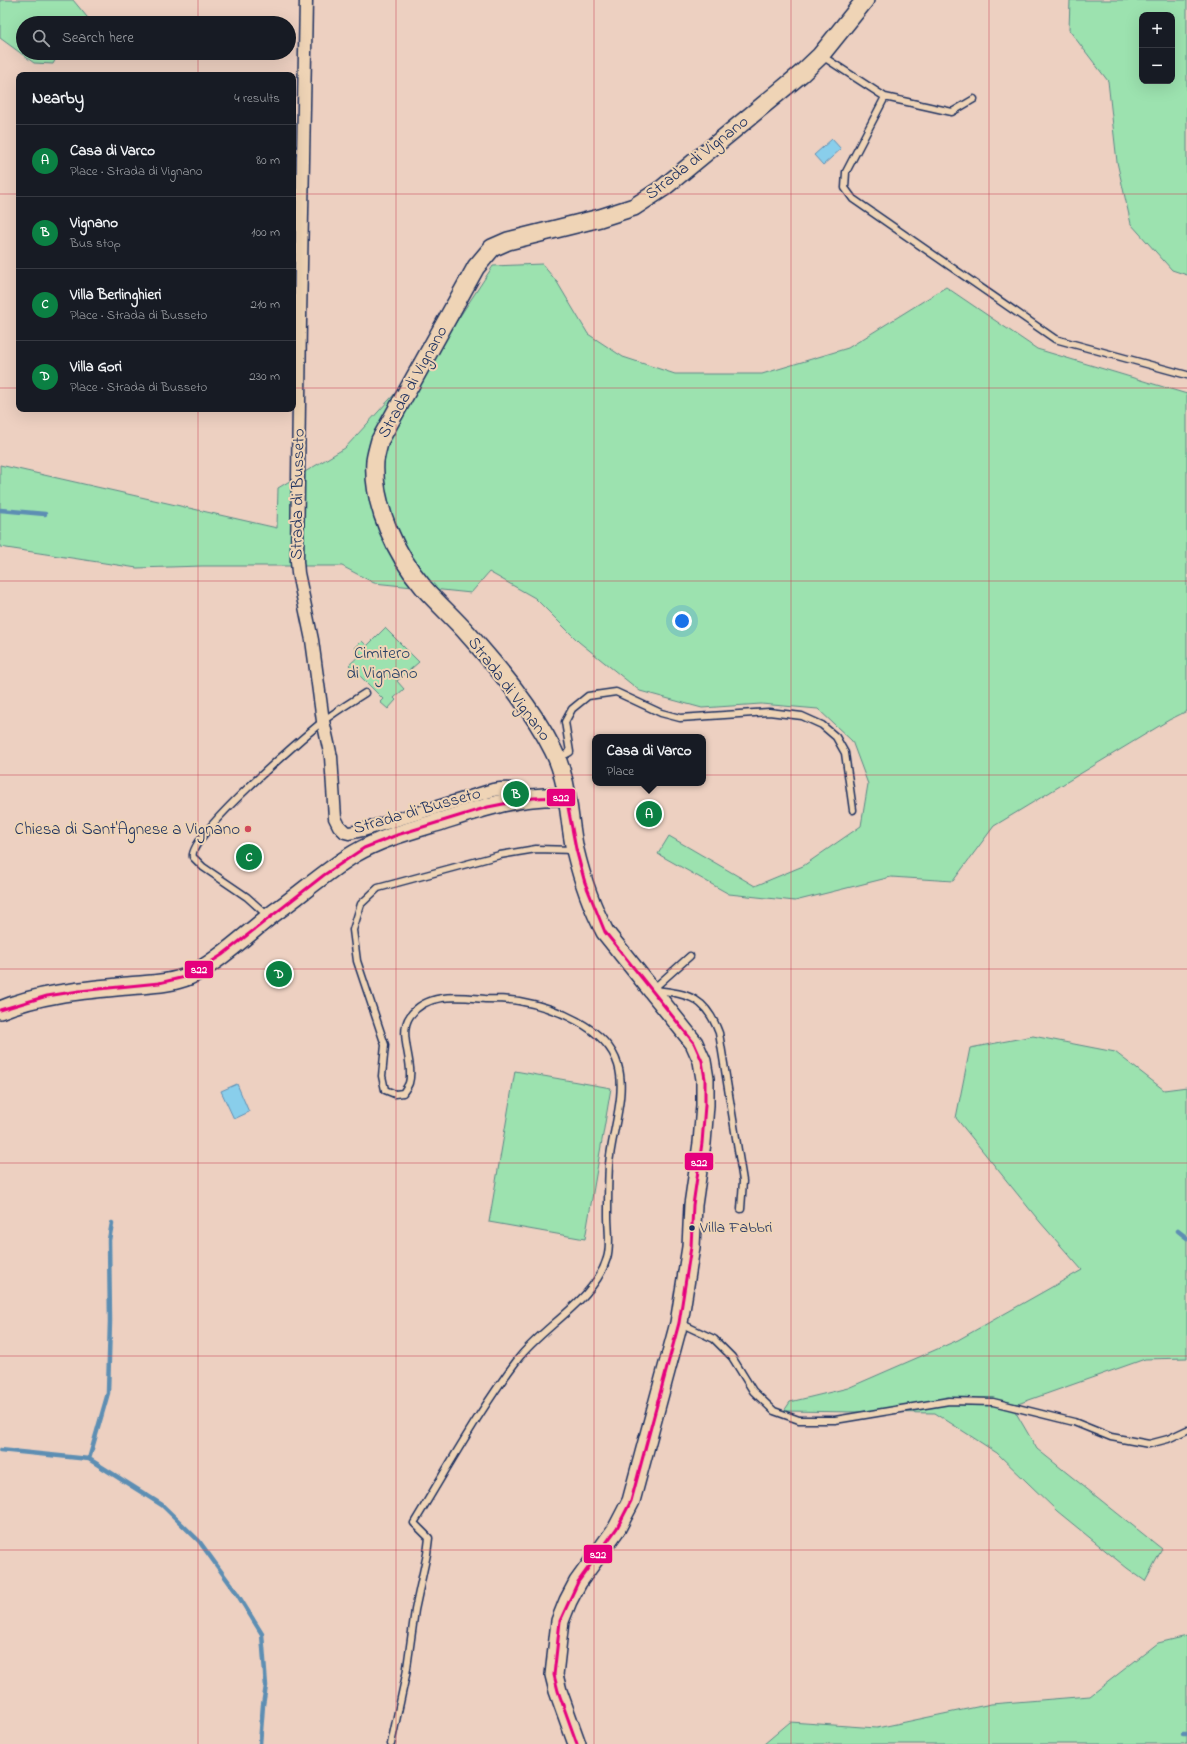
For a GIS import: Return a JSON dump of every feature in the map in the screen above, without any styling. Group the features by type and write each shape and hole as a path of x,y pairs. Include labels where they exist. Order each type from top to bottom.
{"street":[{"name":"Strada di Busseto","path":"306,0 296,318 297,561 298,573 312,640 323,721 331,757 335,818 339,826 345,832 349,833 492,790 508,788 517,790 528,798"},
{"name":"Strada di Vignano","path":"577,1744 558,1691 554,1675 560,1621 578,1582 617,1528 631,1501 679,1323 691,1247 693,1205 702,1143 705,1105 705,1079 702,1061 694,1043 605,932 595,914 575,850 558,759 536,721 503,676 468,634 423,587 395,547 382,514 375,483 375,460 380,440 476,267 492,248 508,241 593,220 634,207 663,188 801,74 820,56 865,0"},
{"name":"Strada di Busseto","path":"0,1010 20,1002 48,996 185,978 209,964 338,865 363,849 416,828 505,802 528,798 566,798"}],"lane":[{"path":"820,56 885,97 952,112 974,99"},
{"path":"885,97 846,172 845,188 853,199 1055,339 1187,375"},
{"path":"558,759 570,752 565,722 572,709 588,696 616,692 636,700 661,713 680,718 769,712 802,716 822,725 836,738 845,753 853,810"},
{"path":"269,917 247,897 199,864 193,857 193,850 204,832 220,815 323,721 365,693"},
{"path":"391,1744 406,1675 415,1610 429,1538 414,1523 503,1379 520,1356 570,1310 601,1274 608,1256 609,1165 621,1088 618,1064 612,1052 603,1040 583,1024 553,1010 518,1001 460,997 438,998 423,1004 410,1016 405,1030 409,1082 403,1093 395,1094 385,1090 382,1076 385,1045 357,961 353,930 361,904 378,888 500,855 536,849 575,850"},
{"path":"652,990 690,956"},
{"path":"652,990 674,992 694,998 704,1005 714,1019 719,1033 743,1181 741,1209"},
{"path":"679,1323 714,1339 732,1357 753,1390 774,1411 799,1420 835,1420 949,1401 993,1402 1074,1422 1111,1437 1149,1444 1168,1439 1187,1430"}],"green space":[{"path":"0,0 73,0 86,16 16,16 16,50 0,38"},
{"path":"1070,0 1187,0 1187,275 1172,270 1131,224 1117,162 1108,81 1069,30"},
{"path":"30,60 55,60 53,64 34,63"},
{"path":"542,264 557,282 588,334 623,357 675,374 762,374 848,348 946,287 1037,349 1187,394 1187,711 1169,720 994,826 953,881 891,877 795,901 729,894 658,854 669,836 755,886 803,866 861,826 868,784 852,741 818,709 761,704 702,708 640,691 579,642 535,598 489,572 471,593 374,583 342,566 202,566 137,568 0,547 0,465 277,528 278,488 345,448 445,339 493,266"},
{"name":"Cimitero di Vignano","path":"385,628 419,662 397,681 404,689 394,698 396,700 388,709 380,702 383,699 349,665 361,654 355,648 362,641 367,646"},
{"path":"1033,1036 1115,1052 1164,1090 1187,1087 1187,1358 1145,1359 1012,1406 1037,1449 1162,1549 1145,1581 1057,1511 997,1453 935,1413 784,1411 790,1402 848,1388 958,1340 1082,1270 1040,1222 956,1118 970,1048"},
{"path":"515,1071 611,1088 585,1239 489,1222"},
{"path":"1187,1636 1187,1744 764,1744 790,1722 877,1728 991,1704 1090,1696 1158,1643"}],"water":[{"path":"832,139 841,149 823,165 814,155"},
{"path":"237,1084 249,1112 234,1119 221,1091"}],"waterway":[{"path":"0,510 45,514"},
{"path":"89,1459 108,1393 110,1321 109,1240 112,1223"},
{"path":"1178,1231 1187,1238"},
{"path":"0,1450 89,1459 162,1505 199,1541 236,1592 262,1634 266,1686 260,1744"}],"transit line":[{"name":"s22","path":"0,1010 47,996 79,991 159,983 189,976 222,955 324,875 364,848 397,835 488,807 533,798 566,797 576,849 585,883 605,932 694,1043 702,1061 705,1079 705,1105 702,1143 693,1205 691,1247 679,1323 631,1501 617,1528 578,1582 560,1621 554,1675 558,1691 577,1744"}],"place":[{"name":"Vignano","path":"516,794"},
{"name":"Casa di Varco","path":"649,814"},
{"name":"Chiesa di Sant'Agnese a Vignano","path":"248,829"},
{"name":"Villa Berlinghieri","path":"249,857"},
{"name":"Villa Gori","path":"279,974"},
{"name":"Villa Fabbri","path":"692,1228"}]}
